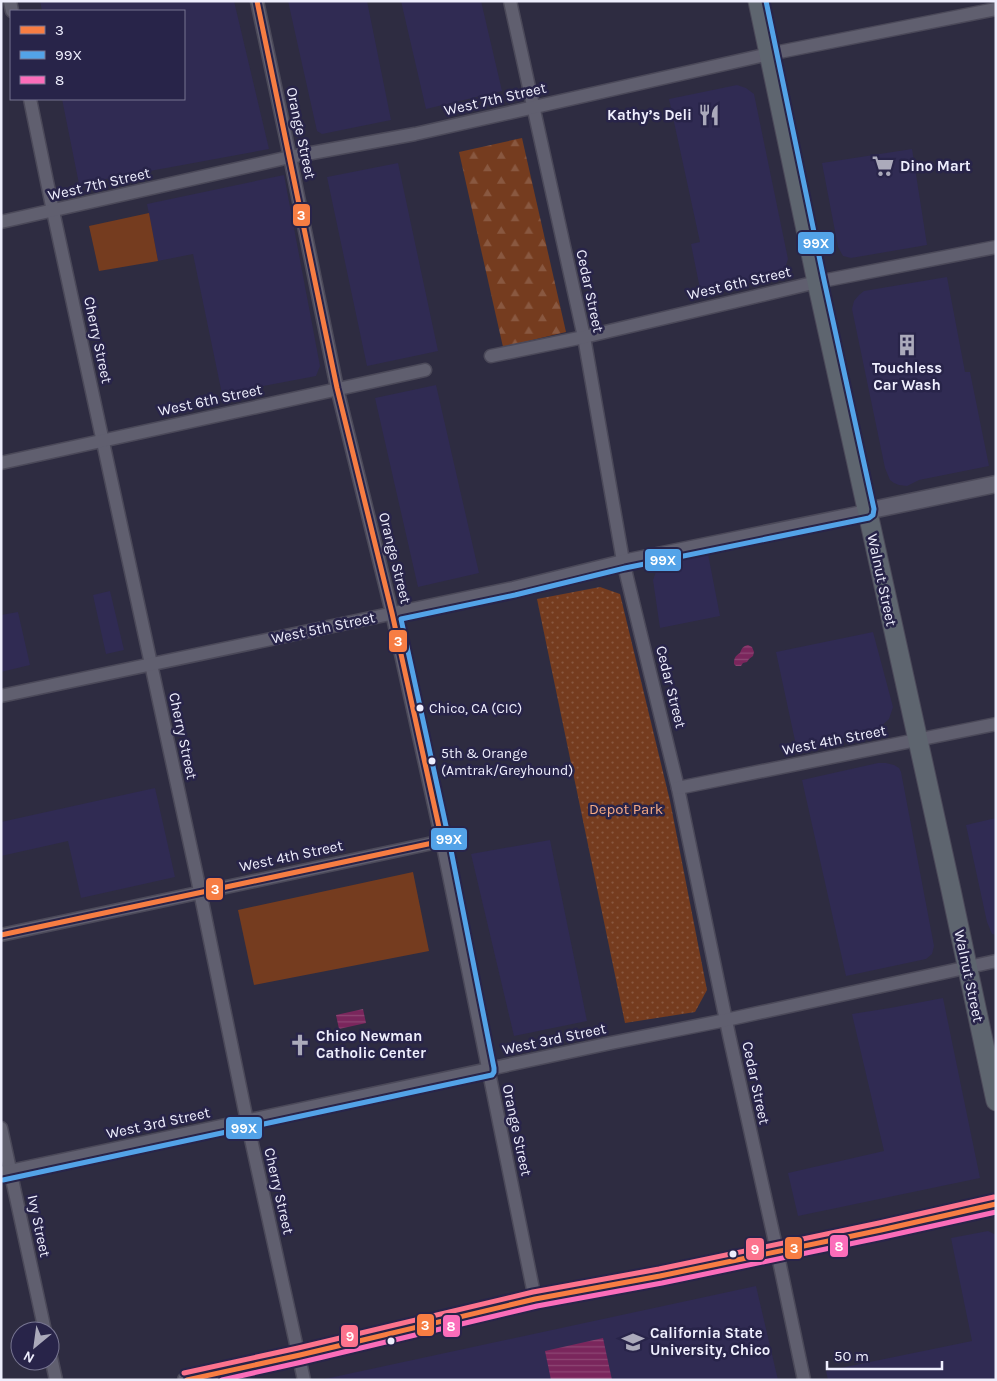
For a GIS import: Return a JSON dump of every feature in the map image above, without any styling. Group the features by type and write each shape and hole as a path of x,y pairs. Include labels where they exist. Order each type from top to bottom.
{"main road":[{"name":"Walnut Street","path":"758,1 817,282 996,1101"}],"street":[{"name":"Orange Street","path":"257,1 337,388 392,613 442,841 535,1299"},
{"name":"Cedar Street","path":"510,1 584,337 623,561 678,788 804,1380"},
{"name":"West 7th Street","path":"1,222 290,157 415,134 769,54 996,9"},
{"name":"Cherry Street","path":"30,100 247,1121 304,1380"},
{"name":"West 6th Street","path":"491,356 584,337 817,282 996,247"},
{"name":"West 6th Street","path":"1,462 425,370"},
{"name":"West 5th Street","path":"1,696 513,588 623,561 996,484"},
{"name":"West 4th Street","path":"678,788 996,724"},
{"name":"West 4th Street","path":"1,935 442,841"},
{"name":"West 3rd Street","path":"6,1172 996,961"},
{"name":"Ivy Street","path":"1,1128 6,1172 43,1321"},
{"path":"186,1380 535,1299 660,1276 996,1204"}],"shaded area":[{"path":"40,1 234,1 269,149 79,184 62,100 185,100 185,10 42,10"},
{"path":"288,1 367,1 391,120 322,134 317,131"},
{"path":"401,1 481,1 502,91 426,109"},
{"path":"737,85 746,88 754,94 788,259 784,271 778,277 701,294 691,244 700,242 669,99"},
{"path":"912,149 927,245 851,258 843,256 838,247 822,163"},
{"path":"398,163 438,351 367,366 327,177"},
{"path":"284,175 320,366 316,376 222,394 193,254 158,261 147,204"},
{"path":"947,277 965,372 970,372 989,466 919,480 907,486 899,485 890,480 885,468 852,309 854,301 864,291"},
{"path":"436,385 479,573 418,587 375,398"},
{"path":"708,554 720,616 660,628 653,580 657,569 662,565"},
{"path":"110,591 124,650 106,654 93,595"},
{"path":"18,612 30,665 1,672 1,615"},
{"path":"873,632 893,707 889,719 878,729 797,750 776,652"},
{"path":"748,645 752,647 753,656 741,666 736,666 734,664 735,657"},
{"path":"878,763 894,765 901,772 934,946 932,954 926,959 846,976 802,780"},
{"path":"155,788 175,877 81,898 68,841 1,856 1,822"},
{"path":"996,818 996,935 992,934 987,922 966,825"},
{"path":"550,840 587,1021 514,1036 471,854"},
{"path":"943,998 980,1178 798,1216 788,1173 884,1151 852,1014"},
{"path":"363,1009 366,1023 339,1029 336,1015"},
{"path":"988,1231 996,1235 996,1380 828,1380 826,1371 972,1341 951,1238"},
{"name":"California State University, Chico","path":"756,1286 778,1380 320,1380"},
{"path":"603,1338 612,1380 551,1380 545,1351"}],"green space":[{"path":"522,138 566,332 503,347 459,152"},
{"path":"149,213 158,261 99,271 89,226"},
{"name":"Depot Park","path":"600,587 620,594 670,801 707,990 695,1012 625,1023 537,599"},
{"path":"413,872 429,951 254,985 238,910"}],"transit line":[{"name":"3","path":"1,935 442,841 392,613 337,388 257,1"},
{"name":"99X","path":"3,1180 492,1075 494,1068 449,840 401,619 515,595 625,568 869,518 873,515 874,509 766,1"},
{"name":"9","path":"184,1373 533,1292 659,1269 994,1197"},
{"name":"3","path":"187,1380 535,1299 660,1276 996,1204"},
{"name":"8","path":"222,1380 537,1306 662,1283 996,1212"}],"place":[{"name":"Kathy’s Deli","path":"709,115"},
{"name":"Dino Mart","path":"883,166"},
{"name":"Touchless Car Wash","path":"907,345"},
{"name":"Chico, CA (CIC)","path":"420,708"},
{"name":"5th & Orange (Amtrak/Greyhound)","path":"432,761"},
{"name":"Chico Newman Catholic Center","path":"300,1045"},
{"name":"California State University, Chico","path":"633,1342"}]}
